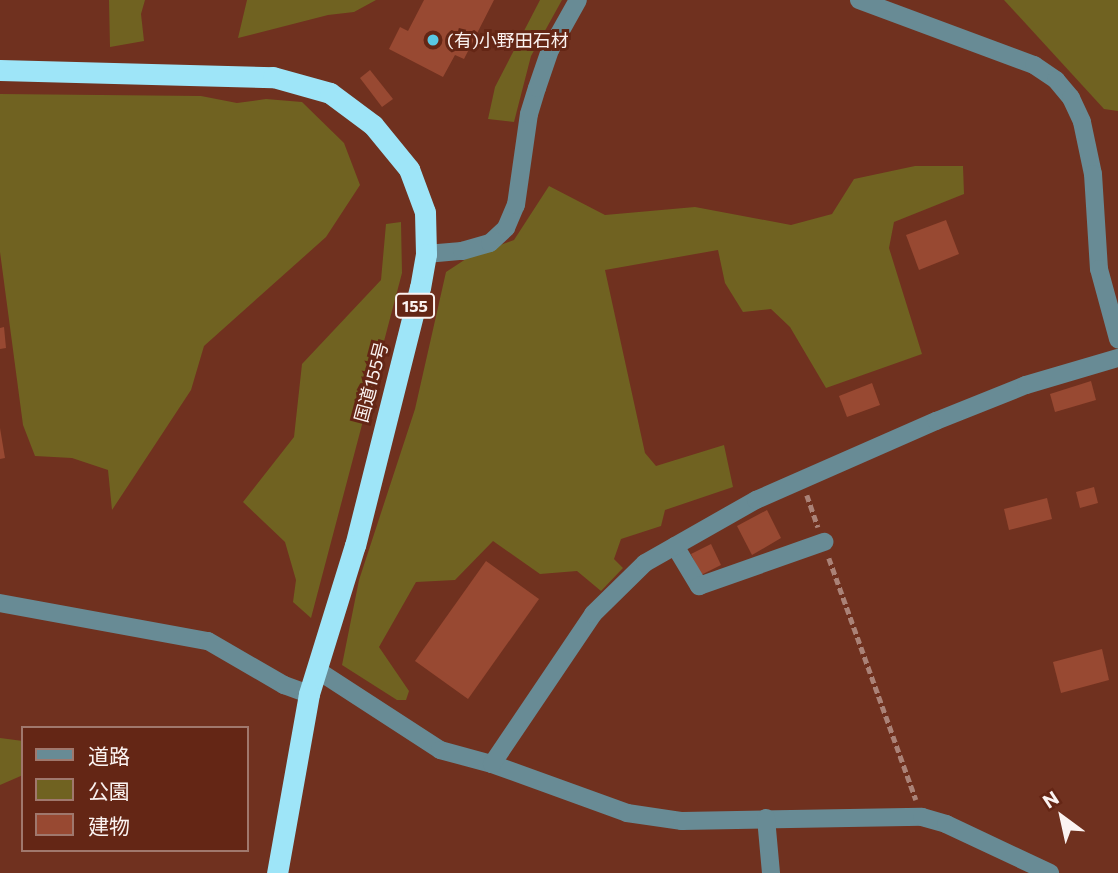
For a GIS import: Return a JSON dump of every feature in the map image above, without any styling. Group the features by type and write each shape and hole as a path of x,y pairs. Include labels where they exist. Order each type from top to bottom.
{"highway":[{"name":"国道155号","path":"0,70 273,77 330,93 373,125 409,169 425,212 426,254 355,545 309,694 277,873"}],"street":[{"path":"426,254 462,251 490,243 506,228 516,205 529,114 537,88 550,50 578,0"},
{"path":"859,0 1034,65 1056,80 1071,98 1082,122 1093,174 1099,269 1118,339"},
{"path":"492,764 593,614 645,563 756,500 936,421 1027,385 1118,358"},
{"path":"676,546 699,586 824,542"},
{"path":"0,603 208,641 284,685 309,694"},
{"path":"317,670 440,750 492,764 627,813 682,821 922,817 946,824 1050,873"},
{"path":"766,818 771,873"}],"path":[{"path":"802,481 922,817"}],"green space":[{"path":"109,0 145,0 141,14 144,41 110,47"},
{"path":"247,0 376,0 354,12 328,15 238,38"},
{"path":"540,0 562,0 531,56 514,122 488,119 495,87"},
{"path":"1004,0 1118,0 1118,111 1104,109"},
{"path":"0,94 201,96 237,103 266,99 302,102 344,143 360,185 326,237 204,346 191,390 112,510 108,470 72,458 35,456 23,425 0,252"},
{"path":"915,166 963,166 964,194 894,222 889,248 922,354 826,388 790,327 771,309 743,312 725,283 718,250 605,270 645,453 656,466 724,445 733,487 665,510 661,526 621,539 614,559 623,568 601,591 577,571 540,574 493,541 455,580 416,582 379,647 409,691 406,700 397,700 342,665 359,580 415,409 446,272 472,255 514,240 549,186 605,215 695,207 791,225 832,214 854,179"},
{"path":"401,222 402,273 311,618 293,602 296,580 285,542 243,502 294,437 302,364 381,280 386,224"},
{"path":"0,738 21,741 21,776 0,785"}],"building":[{"name":"(有)小野田石材","path":"424,0 494,0 464,59 455,55 443,77 389,49 400,27 408,31"},
{"path":"370,70 393,99 382,107 360,78"},
{"path":"946,220 959,254 919,270 906,235"},
{"path":"4,327 6,348 0,349 0,328"},
{"path":"1091,381 1096,400 1055,412 1050,394"},
{"path":"872,383 880,405 847,417 839,396"},
{"path":"0,428 5,458 0,459"},
{"path":"1094,487 1098,503 1080,508 1076,492"},
{"path":"1047,498 1052,519 1009,530 1004,509"},
{"path":"767,510 781,538 752,555 737,526"},
{"path":"711,544 721,565 701,575 691,554"},
{"path":"486,561 539,599 468,699 415,661"},
{"path":"1102,649 1109,680 1061,693 1053,662"}],"place":[{"name":"(有)小野田石材","path":"433,40"}]}
